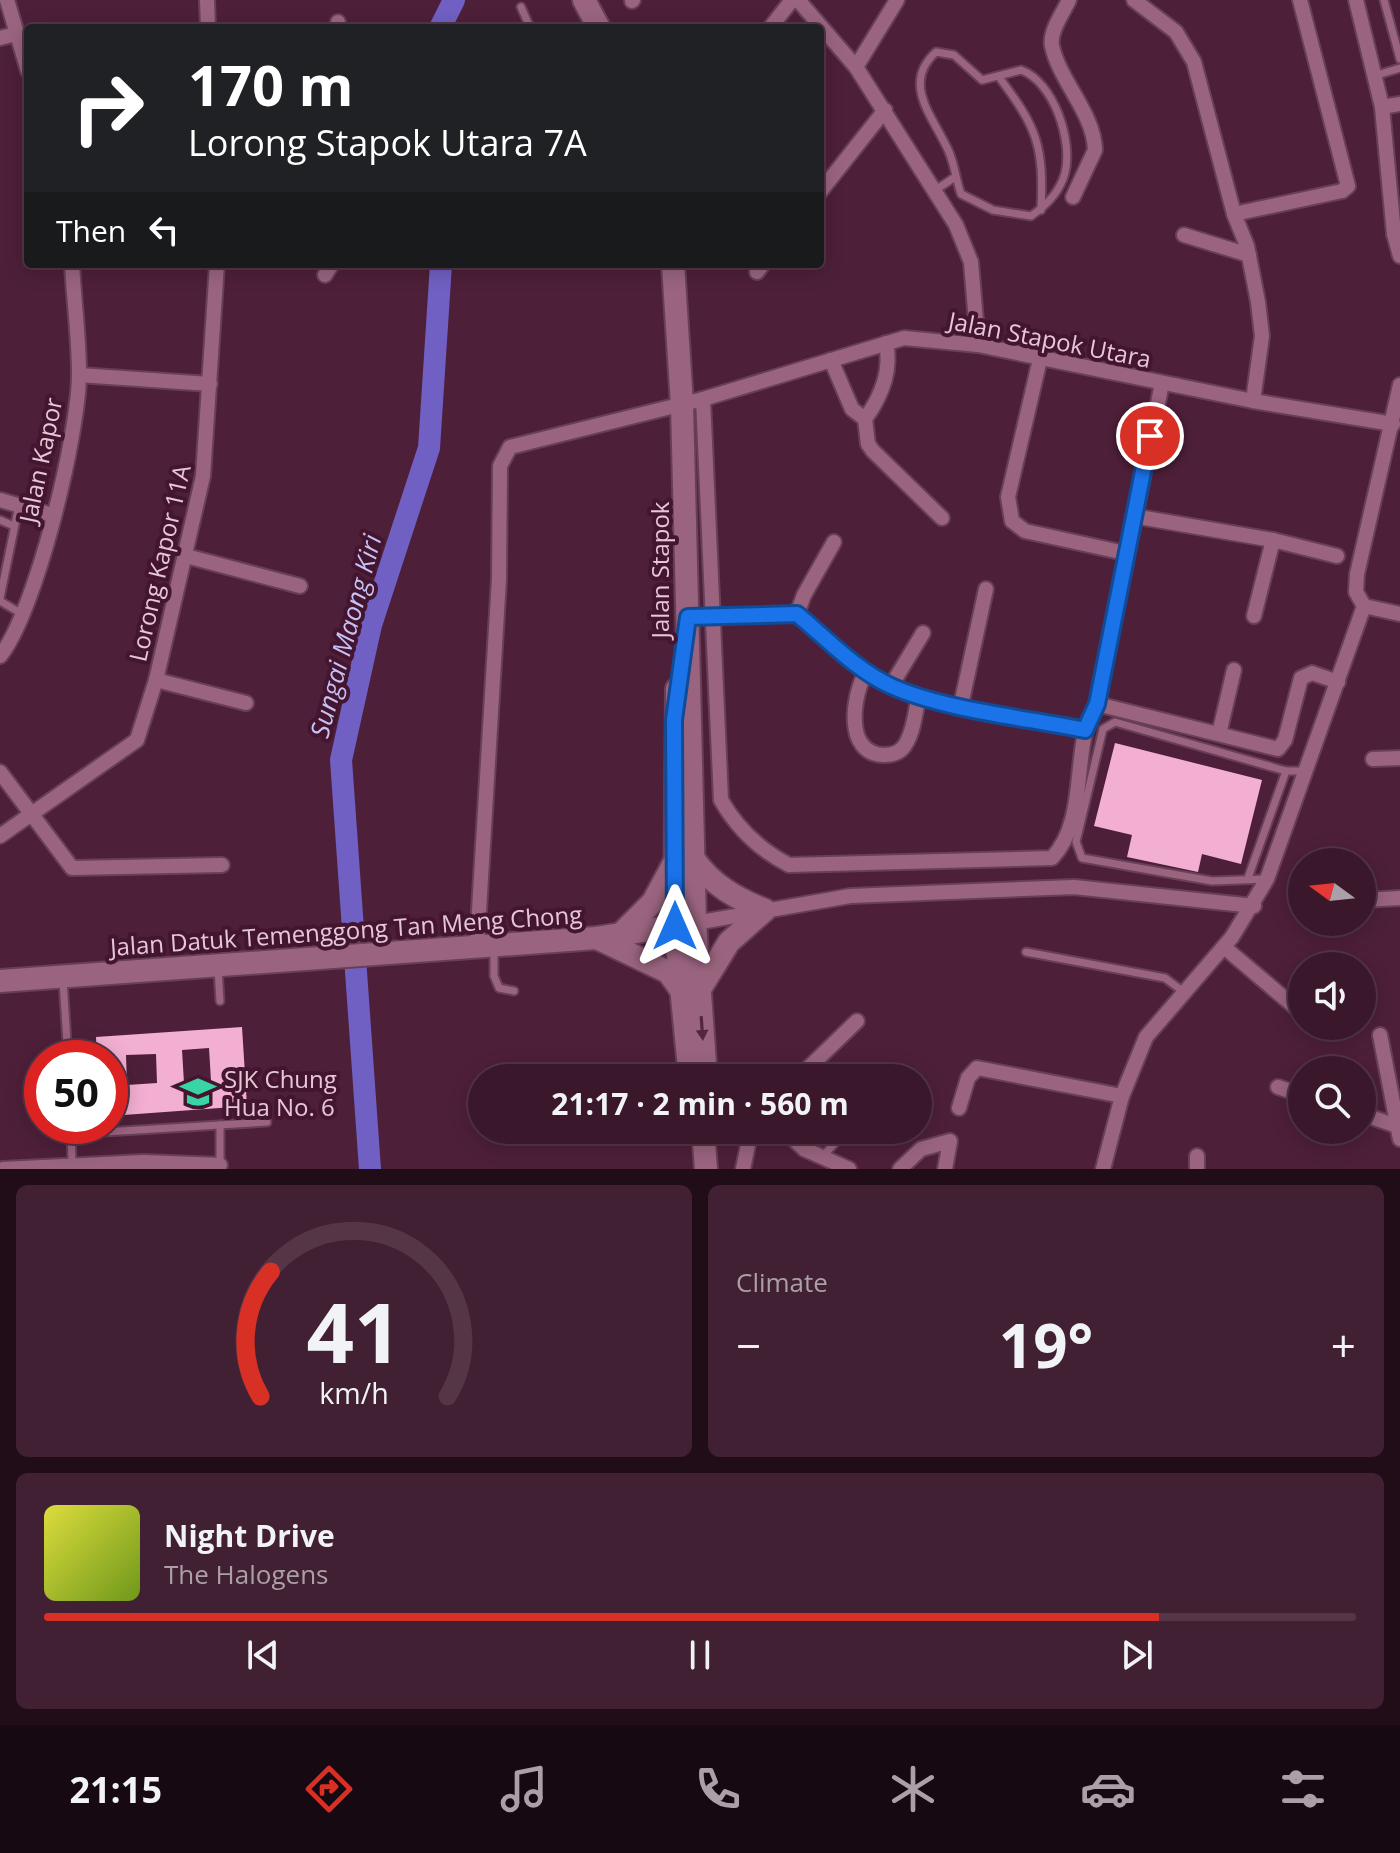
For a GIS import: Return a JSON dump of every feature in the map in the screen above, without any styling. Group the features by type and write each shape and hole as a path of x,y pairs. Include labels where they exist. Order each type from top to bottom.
{"main road":[{"path":"584,0 597,24"},
{"name":"Jalan Stapok","path":"674,268 693,402 686,653 693,858 685,925"},
{"path":"620,935 663,887 675,859 674,720 679,668 686,653"},
{"path":"676,842 691,990 704,1064"},
{"path":"690,1064 691,990 729,942 765,910 724,890 705,874 693,858"},
{"name":"Jalan Datuk Temenggong Tan Meng Chong","path":"0,981 408,952 486,943 596,938 685,925"},
{"path":"596,938 657,965 691,990"},
{"path":"704,1144 706,1169"}],"street":[{"path":"7,0 24,59"},
{"path":"207,0 208,24"},
{"path":"773,24 792,0"},
{"path":"798,0 819,24"},
{"path":"856,67 897,0"},
{"path":"1069,0 1057,24 1052,46 1076,97 1095,150 1073,197"},
{"path":"1134,0 1176,32 1194,62 1234,214 1249,255 1262,336 1253,401"},
{"path":"1234,214 1342,191 1348,186 1300,0"},
{"path":"1356,0 1377,75 1400,256"},
{"path":"824,30 856,67 956,225 971,262 978,345"},
{"path":"0,38 16,34"},
{"path":"1382,107 1400,104"},
{"path":"824,187 885,110"},
{"path":"1184,235 1249,255"},
{"name":"Jalan Kapor","path":"0,656 24,615 52,515 76,406 79,375 72,268"},
{"name":"Lorong Kapor 11A","path":"0,836 137,740 156,680 203,476 217,268"},
{"name":"Jalan Stapok Utara","path":"486,943 503,454 510,447 693,402 904,338 978,345 1253,401 1393,424"},
{"path":"886,343 888,354 884,384 880,398 865,419 868,444 881,462 942,518"},
{"path":"1040,359 1008,497 1012,521 1025,531 1125,553"},
{"path":"831,360 852,409 865,419"},
{"path":"79,375 210,384"},
{"path":"693,402 713,616 721,800 742,830 789,865 1052,858 1062,847 1075,803 1085,730 1097,704 1125,553 1162,383"},
{"path":"1400,385 1357,574 1356,592 1364,606 1400,614"},
{"path":"0,500 52,515"},
{"path":"1133,516 1273,540 1337,556"},
{"path":"1254,616 1273,540"},
{"path":"797,614 804,595 834,542"},
{"path":"186,556 300,586"},
{"path":"961,705 986,589"},
{"path":"1103,1169 1122,1096 1146,1037 1224,947 1254,906 1267,879 1364,606"},
{"path":"688,617 797,614 866,672 891,686 919,696 1085,730"},
{"path":"891,686 923,633"},
{"path":"1219,734 1234,670"},
{"path":"866,672 855,696 855,730 865,748 878,755 894,755 904,747 919,696"},
{"path":"1097,704 1278,749 1285,740 1301,678 1312,673 1338,682"},
{"path":"156,680 246,703"},
{"path":"1373,759 1400,758"},
{"path":"0,772 72,868 222,865"},
{"path":"685,925 850,896 1074,887 1254,906"},
{"path":"1376,899 1400,898"},
{"path":"1224,947 1288,1001"},
{"path":"812,1064 857,1021"},
{"path":"1380,1035 1399,1133"},
{"path":"959,1108 968,1078 977,1068 1122,1096"},
{"path":"1278,1087 1288,1090"},
{"path":"1376,1121 1399,1133"},
{"path":"900,1169 921,1149 950,1141 945,1169"},
{"path":"743,1169 748,1144"},
{"path":"799,1144 825,1162 849,1169"},
{"path":"3,1169 72,1164 220,1165"}],"lane":[{"path":"1384,0 1400,59"},
{"path":"521,7 531,24"},
{"path":"936,52 954,55 982,80 1021,70 1041,82 1063,134 1068,158 1064,176 1041,210 1031,216 1016,216 972,203 961,194 955,177 949,152 919,89 923,67 936,52"},
{"path":"1377,75 1400,68"},
{"path":"999,77 1025,111 1039,142 1043,169 1041,210"},
{"path":"934,191 955,177"},
{"path":"19,505 0,600 24,615"},
{"path":"0,520 14,526"},
{"path":"1267,879 1212,881 1082,858 1076,842 1103,729 1115,722 1286,771 1307,771"},
{"path":"1248,878 1286,771"},
{"path":"486,943 499,988 514,991"},
{"path":"1026,952 1165,978 1185,993"},
{"path":"218,966 220,1001"},
{"path":"62,978 67,1040"},
{"path":"128,1128 267,1122"},
{"path":"220,1125 220,1165"},
{"path":"72,1144 72,1164"},
{"path":"825,1162 837,1144"}],"building":[{"path":"1115,743 1262,780 1241,864 1202,854 1198,872 1127,857 1132,835 1094,826"},
{"path":"242,1027 247,1106 128,1115 128,1085 157,1083 156,1054 128,1055 128,1040 96,1040 96,1037","holes":["209,1048 211,1081 184,1083 182,1050"]}],"waterway":[{"name":"Sungai Maong Kiri","path":"442,24 454,0"},
{"name":"Sungai Maong Kiri","path":"370,1169 341,760 371,625 429,448 441,268"}],"place":[{"name":"SJK Chung Hua No. 6","path":"198,1092"}],"route":[{"path":"675,926 674,720 679,668 686,653 688,617 797,614 866,672 891,686 919,696 1085,730 1097,704 1150,436"}]}
